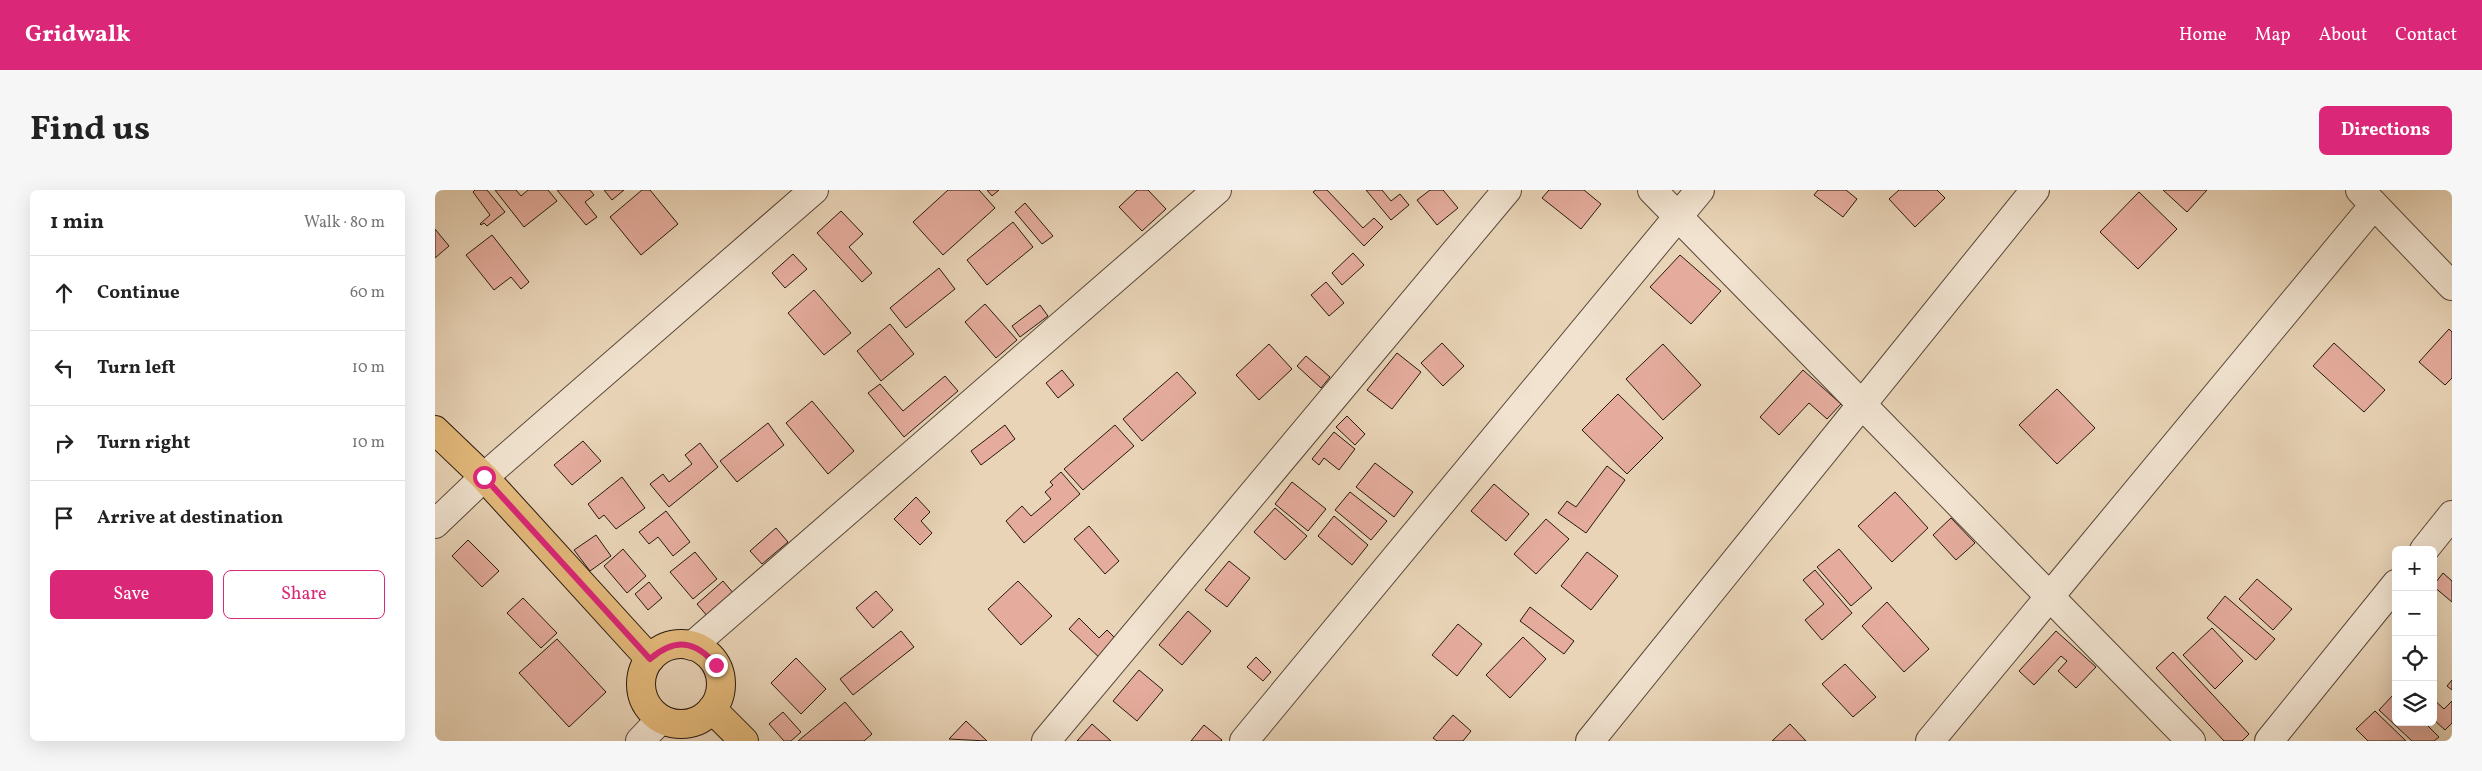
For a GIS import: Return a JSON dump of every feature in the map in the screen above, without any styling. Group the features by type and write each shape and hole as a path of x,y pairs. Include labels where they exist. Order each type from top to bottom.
{"main road":[{"path":"435,430 484,477 650,659"},
{"path":"677,644 692,646 706,653 716,665 720,680 719,696 712,710 701,719 688,724 674,724 661,719 650,710 643,698 641,685 643,672 650,659 662,649 677,644"},
{"path":"712,710 744,741"}],"street":[{"path":"435,524 484,477 814,190"},
{"path":"692,646 1217,190"},
{"path":"1046,741 1507,190"},
{"path":"1652,190 2191,741"},
{"path":"1244,741 1700,190"},
{"path":"1590,741 2035,190"},
{"path":"1930,741 2050,597 2367,197 2452,286"},
{"path":"2427,546 2452,515"},
{"path":"2269,741 2392,589"},
{"path":"640,741 661,719"}],"building":[{"path":"475,190 487,190 505,212 487,226 484,223 480,224 490,215 473,192"},
{"path":"495,190 516,190 521,196 528,190 548,190 557,201 524,227"},
{"path":"557,190 590,190 594,195 585,202 597,217 586,225"},
{"path":"604,190 624,190 612,200"},
{"path":"642,190 650,190 678,224 641,255 610,217"},
{"path":"948,190 979,190 995,208 943,255 913,222"},
{"path":"987,190 999,190 992,196"},
{"path":"1137,190 1148,190 1166,209 1142,231 1119,207"},
{"path":"1316,190 1327,190 1363,228 1374,218 1383,227 1364,246 1313,192"},
{"path":"1366,190 1382,190 1391,201 1400,194 1409,205 1391,220"},
{"path":"1430,190 1443,190 1458,208 1437,225 1417,200"},
{"path":"1549,190 1584,190 1601,204 1581,229 1542,198"},
{"path":"1818,190 1846,190 1857,199 1843,217 1814,195"},
{"path":"1899,190 1937,190 1945,198 1915,227 1889,199"},
{"path":"2163,190 2207,190 2187,212"},
{"path":"2139,192 2177,229 2138,269 2100,232"},
{"path":"1025,203 1053,236 1042,244 1015,212"},
{"path":"841,211 863,234 849,247 872,273 862,282 817,233"},
{"path":"1013,222 1033,247 987,285 967,260"},
{"path":"435,229 449,246 435,258"},
{"path":"492,235 529,282 521,289 511,277 494,290 466,255"},
{"path":"1353,253 1364,265 1342,285 1332,273"},
{"path":"793,254 807,269 785,288 772,273"},
{"path":"1680,255 1721,291 1691,324 1650,287"},
{"path":"939,268 955,289 906,328 890,308"},
{"path":"1326,282 1344,303 1329,316 1311,295"},
{"path":"814,290 851,333 824,355 788,313"},
{"path":"985,304 1017,340 996,358 965,322"},
{"path":"1040,305 1048,316 1020,337 1012,326"},
{"path":"890,324 914,354 881,381 857,351"},
{"path":"2449,329 2452,332 2452,378 2445,385 2419,362"},
{"path":"1442,343 1464,366 1443,386 1421,363"},
{"path":"2334,343 2385,390 2364,412 2313,366"},
{"path":"1269,344 1292,369 1259,400 1236,375"},
{"path":"1663,344 1701,385 1663,420 1626,379"},
{"path":"1397,353 1421,372 1392,409 1367,390"},
{"path":"1306,356 1330,377 1321,388 1297,366"},
{"path":"1062,370 1074,385 1058,398 1046,383"},
{"path":"1803,370 1841,404 1827,419 1809,403 1779,435 1760,417"},
{"path":"1177,372 1196,393 1142,441 1123,419"},
{"path":"945,376 958,391 904,437 868,393 880,384 903,411"},
{"path":"2057,389 2095,428 2057,464 2019,425"},
{"path":"1618,394 1663,438 1627,474 1582,430"},
{"path":"812,401 854,451 828,474 786,423"},
{"path":"1347,416 1365,434 1355,445 1336,427"},
{"path":"768,423 784,445 737,482 720,461"},
{"path":"1005,425 1015,439 981,465 971,451"},
{"path":"1115,425 1134,446 1083,490 1064,469"},
{"path":"1334,432 1355,449 1339,470 1324,458 1319,465 1312,459"},
{"path":"583,441 601,461 572,485 554,465"},
{"path":"700,443 718,467 669,507 650,484 663,474 669,482 692,464 685,455"},
{"path":"1375,463 1413,492 1394,517 1356,487"},
{"path":"1607,466 1625,480 1586,533 1558,513 1567,501 1576,507"},
{"path":"1061,472 1080,494 1024,543 1006,521 1022,506 1031,516 1051,499 1045,492 1053,485 1050,482"},
{"path":"622,477 645,508 616,529 604,515 599,519 588,504"},
{"path":"1292,482 1326,509 1308,531 1275,504"},
{"path":"1494,484 1529,514 1506,541 1471,511"},
{"path":"1350,492 1387,521 1371,540 1335,510"},
{"path":"1895,492 1928,528 1892,562 1858,526"},
{"path":"916,497 930,512 921,521 932,533 920,545 894,519"},
{"path":"1275,508 1307,536 1285,560 1254,532"},
{"path":"666,511 690,542 673,556 658,537 649,544 639,532"},
{"path":"1334,516 1368,545 1352,565 1318,536"},
{"path":"1951,518 1975,543 1956,560 1933,535"},
{"path":"1546,519 1569,539 1536,574 1514,554"},
{"path":"1089,526 1119,561 1105,574 1074,539"},
{"path":"776,528 788,542 762,564 750,551"},
{"path":"596,535 611,556 590,571 574,550"},
{"path":"468,540 499,571 482,587 452,556"},
{"path":"623,549 646,576 627,593 604,566"},
{"path":"1839,549 1872,588 1851,606 1817,567"},
{"path":"695,552 717,579 693,599 670,572"},
{"path":"1587,552 1618,576 1591,610 1561,586"},
{"path":"1229,561 1250,578 1227,607 1205,590"},
{"path":"1815,570 1852,613 1822,640 1805,620 1824,604 1803,580"},
{"path":"2443,573 2452,581 2452,602 2437,589 2437,581"},
{"path":"2257,579 2292,609 2273,630 2239,599"},
{"path":"723,581 734,594 708,617 697,604"},
{"path":"1018,581 1052,616 1021,645 988,609"},
{"path":"649,582 662,598 648,610 635,594"},
{"path":"876,591 893,610 873,628 856,608"},
{"path":"2225,596 2275,639 2256,660 2207,618"},
{"path":"523,598 557,633 541,648 507,613"},
{"path":"1887,602 1929,649 1904,672 1862,626"},
{"path":"1530,607 1574,641 1564,654 1520,621"},
{"path":"1188,611 1211,631 1182,665 1159,645"},
{"path":"1079,618 1099,638 1107,630 1120,643 1103,661 1069,629"},
{"path":"1458,624 1482,644 1457,676 1432,655"},
{"path":"2212,628 2243,661 2215,689 2183,655"},
{"path":"901,631 914,647 853,695 840,679"},
{"path":"2056,631 2096,667 2076,688 2058,671 2067,661 2061,656 2034,685 2019,671"},
{"path":"1523,637 1546,659 1510,698 1486,675"},
{"path":"557,639 606,692 569,727 519,673"},
{"path":"2173,652 2249,734 2242,741 2224,741 2156,668"},
{"path":"1256,657 1271,672 1263,681 1247,667"},
{"path":"796,658 826,689 801,714 771,683"},
{"path":"1845,664 1876,697 1853,717 1822,684"},
{"path":"1139,670 1163,690 1137,721 1113,701"},
{"path":"2452,680 2452,690 2447,686"},
{"path":"2392,696 2392,722 2379,710"},
{"path":"2452,701 2452,723 2445,730 2437,723 2437,703 2444,709"},
{"path":"845,702 872,734 864,741 798,741"},
{"path":"2375,711 2406,741 2368,741 2356,729"},
{"path":"783,712 801,732 791,741 784,741 769,724"},
{"path":"1453,715 1471,731 1463,741 1437,741 1433,738"},
{"path":"966,721 987,741 949,739"},
{"path":"1092,724 1111,741 1077,741"},
{"path":"1790,724 1806,741 1772,741"},
{"path":"1204,725 1222,740 1191,741"},
{"path":"2396,726 2428,726 2439,737 2434,741 2412,741"}],"route":[{"path":"484,477 650,659 662,649 677,644 692,646 706,653 716,665"}]}
